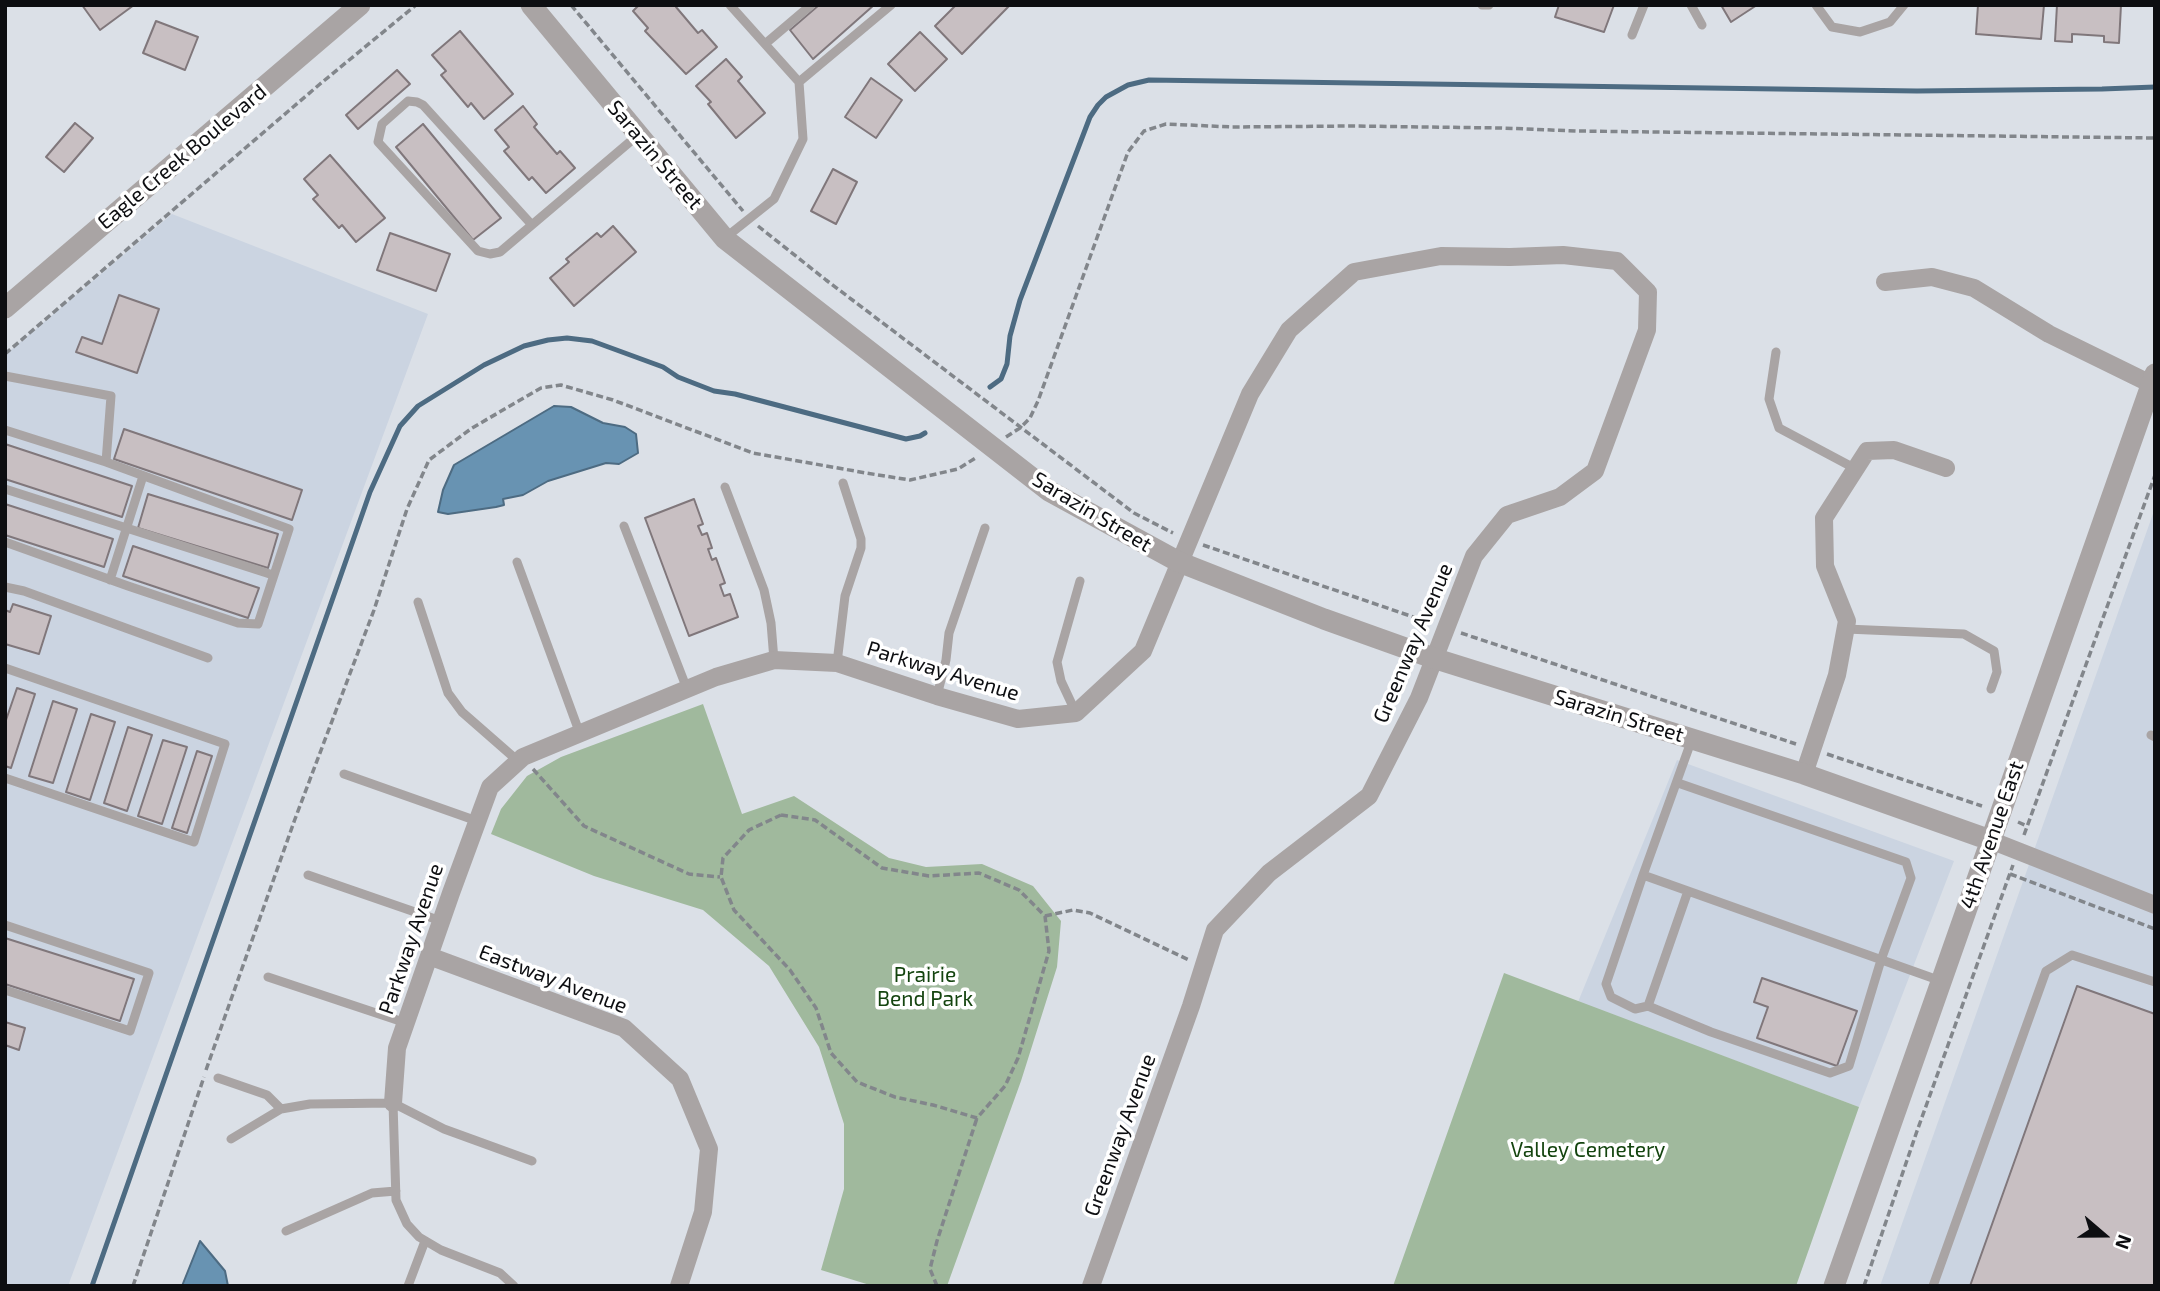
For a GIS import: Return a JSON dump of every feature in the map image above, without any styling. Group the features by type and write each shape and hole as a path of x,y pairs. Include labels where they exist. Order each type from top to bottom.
{"street":[{"name":"Eagle Creek Boulevard","path":"5,308 360,5"},
{"name":"Sarazin Street","path":"531,5 725,239 1049,491 1179,562 1324,619 1433,658 1804,774 1990,840 2155,905"},
{"name":"Greenway Avenue","path":"1091,1286 1215,930 1269,873 1369,796 1419,698 1474,556 1507,515 1560,497 1595,471 1647,330 1648,292 1617,261 1563,255 1441,256 1354,272 1289,330 1250,394 1189,540"},
{"name":"4th Avenue East","path":"1834,1286 2153,379 2049,334 1974,288 1932,277 1885,282"},
{"path":"1804,774 1837,674 1847,621 1825,566 1824,518 1867,451 1894,450 1946,468"},
{"path":"1076,713 1143,650 1189,540"},
{"name":"Parkway Avenue","path":"393,1103 397,1048 477,821 490,787 520,759 716,677 774,660 837,663 1018,719 1076,713"},
{"name":"Eastway Avenue","path":"429,956 624,1028 680,1079 709,1149 703,1212 679,1286"}],"lane":[{"path":"725,239 774,199 803,139 799,82 730,5"},
{"path":"765,44 811,5"},
{"path":"799,82 891,5"},
{"path":"1482,5 1489,5"},
{"path":"1632,36 1644,5"},
{"path":"1691,5 1702,25"},
{"path":"1816,5 1832,27 1860,32 1890,22 1904,5"},
{"path":"532,225 423,105 408,102 382,124 378,142 478,251 490,254 500,252 532,225 638,135"},
{"path":"1776,352 1769,399 1779,428 1856,469"},
{"path":"6,379 111,396 106,462"},
{"path":"5,430 106,462 289,529 258,624 238,623 5,542"},
{"path":"110,580 143,476"},
{"path":"837,663 845,596 861,548 861,540 843,483"},
{"path":"725,487 764,590 771,623 774,660"},
{"path":"5,489 273,576"},
{"path":"624,526 687,689"},
{"path":"937,696 946,660 949,633 985,528"},
{"path":"517,562 580,734"},
{"path":"1076,713 1061,681 1056,662 1080,581"},
{"path":"5,587 24,591 208,658"},
{"path":"418,601 448,693 462,712 520,759"},
{"path":"1846,629 1964,634 1994,651 1997,673 1991,689"},
{"path":"5,668 225,744 194,842 5,778"},
{"path":"1678,783 1906,862 1911,878 1881,960 1849,1066 1830,1073 1711,1032 1648,1006 1635,1009 1611,997 1606,984 1692,739"},
{"path":"344,774 477,821"},
{"path":"308,875 441,921"},
{"path":"1643,875 1941,981"},
{"path":"1648,1006 1688,891"},
{"path":"5,925 149,973 130,1031 5,990"},
{"path":"1933,1286 2046,971 2072,955 2155,982"},
{"path":"268,977 406,1023"},
{"path":"218,1078 267,1095 281,1109"},
{"path":"393,1103 396,1200 407,1224 425,1241 500,1273 514,1286"},
{"path":"231,1139 281,1109 310,1104 393,1103 444,1129 532,1161"},
{"path":"286,1231 372,1193 396,1191"},
{"path":"408,1286 425,1241"}],"path":[{"path":"5,354 416,5"},
{"path":"571,5 749,219 1134,513 1189,540 1445,628 1976,803 2027,826"},
{"path":"1864,1286 1922,1118 2155,475"},
{"path":"520,759 584,826 689,874 721,877"},
{"path":"937,1286 930,1269 977,1118 1005,1086 1017,1058 1049,951 1045,916 1019,890 979,873 929,876 883,867 815,820 781,815 749,830 723,858 721,877 734,910 790,970 816,1008 831,1052 857,1083 895,1097 977,1118"},
{"path":"2010,874 2155,929"},
{"path":"1045,916 1073,910 1090,913 1204,967"}],"shaded area":[{"path":"172,214 428,314 68,1286 5,1286 5,355"},
{"path":"2155,508 2155,1286 1880,1286"},
{"path":"1677,760 1954,861 1859,1107 1578,1002"}],"green space":[{"name":"Prairie Bend Park","path":"703,704 742,814 794,796 889,858 926,867 982,864 1033,886 1061,921 1057,967 1021,1081 947,1286 873,1286 821,1270 844,1189 844,1124 819,1047 769,966 703,910 594,876 491,834 501,809 527,776 561,757"},
{"name":"Valley Cemetery","path":"1504,973 1859,1107 1796,1286 1393,1286"}],"water":[{"path":"554,406 571,407 603,423 625,427 636,434 638,453 619,464 606,463 548,481 523,495 503,499 504,505 448,514 438,512 443,490 454,465"},
{"path":"200,1241 225,1271 228,1286 182,1286"}],"building":[{"path":"82,5 134,5 100,30"},
{"path":"639,5 678,5 676,7 698,33 702,30 717,47 686,74 645,31 648,28 633,11"},
{"path":"819,5 874,5 813,59 790,30"},
{"path":"956,5 1010,5 962,54 935,26"},
{"path":"1559,5 1614,5 1604,32 1555,17"},
{"path":"1721,5 1757,5 1731,22"},
{"path":"1978,5 2044,5 2041,39 1976,34"},
{"path":"2057,5 2121,5 2119,43 2104,42 2104,36 2072,34 2072,42 2055,41"},
{"path":"156,21 198,37 185,70 143,53"},
{"path":"460,31 513,94 484,119 471,103 468,107 441,75 446,71 432,55"},
{"path":"920,32 947,59 915,91 888,64"},
{"path":"726,59 742,77 738,81 765,113 736,138 708,104 711,102 696,86"},
{"path":"397,70 410,84 358,129 346,115"},
{"path":"871,78 902,100 876,138 845,117"},
{"path":"523,106 537,124 534,127 557,154 560,151 575,168 546,193 532,177 529,180 504,151 509,147 495,130"},
{"path":"75,123 93,138 64,172 46,157"},
{"path":"423,124 501,218 473,240 396,147"},
{"path":"330,155 385,218 356,242 342,225 339,228 313,199 318,195 304,179"},
{"path":"833,169 857,182 836,224 811,211"},
{"path":"613,226 636,252 574,306 550,278 569,262 566,259 597,233 601,237"},
{"path":"390,233 450,254 436,291 377,270"},
{"path":"119,295 159,309 137,373 76,352 82,337 102,344"},
{"path":"124,429 302,490 292,520 114,459"},
{"path":"5,444 132,486 122,517 5,479"},
{"path":"148,494 278,534 268,568 138,528"},
{"path":"694,499 703,524 698,526 702,535 707,533 712,548 708,549 712,560 716,558 725,583 720,585 724,596 730,594 738,617 689,636 645,518"},
{"path":"5,504 113,539 104,567 5,535"},
{"path":"133,546 259,588 248,618 123,576"},
{"path":"13,604 51,616 39,654 5,644 5,610 10,612"},
{"path":"17,688 35,694 11,768 5,766 5,723"},
{"path":"53,701 77,709 53,783 29,776"},
{"path":"91,714 115,722 90,800 66,792"},
{"path":"128,727 152,735 127,811 104,803"},
{"path":"163,740 187,747 162,824 138,816"},
{"path":"197,751 212,756 187,833 172,828"},
{"path":"5,938 134,979 120,1021 5,984"},
{"path":"1762,978 1857,1011 1837,1066 1757,1038 1768,1007 1754,1002"},
{"path":"2077,986 2155,1014 2155,1286 1970,1286"},
{"path":"5,1022 25,1028 19,1050 5,1045"}],"waterway":[{"path":"990,387 1001,379 1007,364 1010,336 1020,300 1090,117 1106,97 1128,85 1149,80 1917,91 2155,87"},
{"path":"92,1286 370,492 400,426 418,406 484,365 524,346 567,338 592,341 663,367 678,377 714,391 735,394 906,439 925,433"}]}
